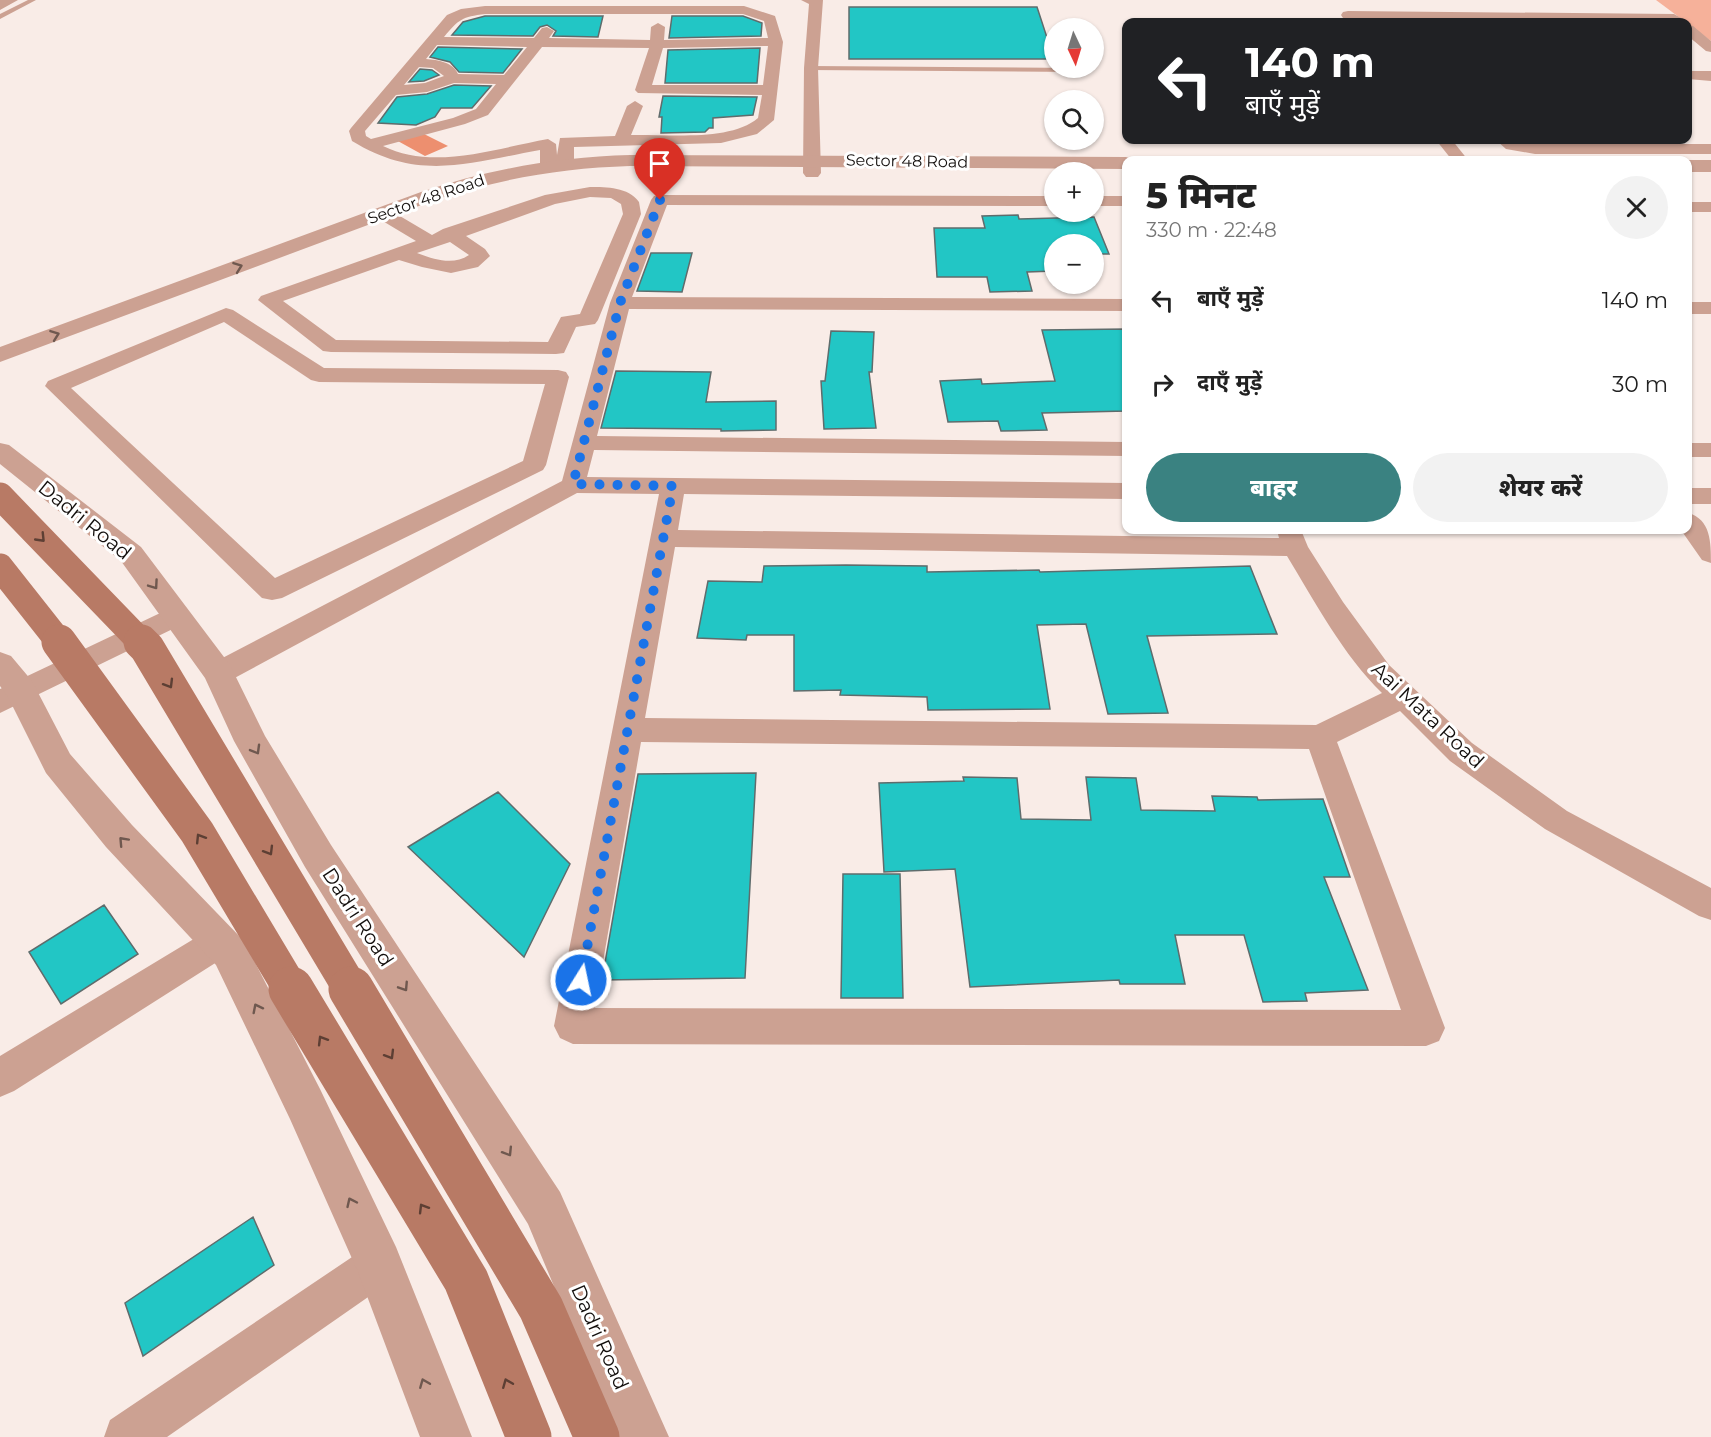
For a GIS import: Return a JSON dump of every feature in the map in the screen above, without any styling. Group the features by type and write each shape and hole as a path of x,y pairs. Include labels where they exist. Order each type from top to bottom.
{"main road":[{"path":"0,496 147,648 541,1308 597,1437"},
{"path":"0,567 31,604 203,843 466,1280 529,1437"}],"street":[{"path":"0,6 11,0"},
{"path":"808,0 816,0 811,68 811,166"},
{"path":"1376,0 1392,18"},
{"path":"1656,6 1673,18"},
{"path":"485,10 744,10 770,19 776,42 766,120 757,129 721,138 566,142 557,165 548,144 423,163 399,159 368,145 358,138 357,131 452,18 461,13 485,10"},
{"path":"368,145 470,117 489,104 564,10"},
{"path":"659,10 657,44 643,90 770,90"},
{"path":"1348,15 1382,18"},
{"path":"1692,32 1711,48"},
{"path":"431,42 657,44 776,42"},
{"path":"414,62 436,64 450,71 452,78"},
{"path":"1692,75 1711,76"},
{"path":"389,91 427,87 452,78 508,80"},
{"path":"621,141 635,105"},
{"path":"1447,144 1457,156"},
{"path":"1510,144 1535,149 1711,149"},
{"name":"Sector 48 Road","path":"0,374 120,332 390,218 463,184 557,165 811,166 1122,163"},
{"name":"Sector 48 Road","path":"0,355 390,218 497,187 559,177 811,166 1044,174"},
{"path":"1692,166 1711,166"},
{"path":"1104,175 1122,175"},
{"path":"1692,179 1711,179"},
{"path":"591,192 622,195 630,202 632,214 588,320 568,321 556,348 330,346 268,300 429,241 552,199 591,192"},
{"path":"573,484 620,303 660,200 1044,201"},
{"path":"1104,201 1122,201"},
{"path":"1692,207 1711,207"},
{"path":"390,218 429,241"},
{"path":"398,253 442,267 469,262 480,256 450,233"},
{"path":"620,303 1122,305"},
{"path":"1692,308 1711,308"},
{"path":"226,314 319,375 558,377 534,465 272,591 56,386 138,343 226,314"},
{"path":"584,443 1122,449"},
{"path":"1692,450 1711,450"},
{"name":"Dadri Road","path":"0,451 131,554 219,673 250,741 318,856 544,1208 643,1437"},
{"path":"219,673 573,484 1122,491"},
{"path":"673,486 573,1026 1426,1028 1320,737"},
{"path":"1692,496 1711,496"},
{"path":"1692,526 1710,550"},
{"path":"663,538 1292,538"},
{"name":"Aai Mata Road","path":"1292,538 1332,609 1379,673 1461,752 1556,820 1711,905"},
{"path":"175,616 7,685 58,763 119,836 230,953 305,1104 379,1264 446,1437"},
{"path":"628,730 1320,737 1403,696"},
{"path":"0,1078 219,942"},
{"path":"127,1437 379,1264"}],"lane":[{"path":"0,17 33,0"},
{"path":"811,68 1044,70"}],"shaded area":[{"path":"1656,0 1711,0 1711,41 1692,27 1692,18 1680,18"},
{"path":"420,132 448,146 425,156 396,140"}],"building":[{"path":"849,7 1037,7 1044,28 1044,59 849,59"},
{"path":"485,16 603,16 598,37 553,36 556,31 547,25 540,27 533,36 452,35 463,22"},
{"path":"672,16 743,16 762,23 761,36 669,38"},
{"path":"438,47 522,49 503,73 459,72 450,62 430,57"},
{"path":"760,48 757,83 665,83 668,50"},
{"path":"420,69 432,70 439,75 424,81 409,82"},
{"path":"454,85 491,86 472,108 441,108 435,117 416,125 378,123 397,97 427,94"},
{"path":"663,96 757,97 753,115 713,118 713,128 705,132 661,133 662,117 659,117"},
{"path":"1018,215 1019,219 1044,218 1044,222 1096,222 1101,234 1044,234 1044,271 1027,272 1032,291 990,292 987,277 937,277 934,228 985,228 982,216"},
{"path":"1104,242 1109,254 1104,254"},
{"path":"651,253 692,253 682,292 637,291"},
{"path":"1122,329 1122,411 1042,413 1047,430 1001,431 998,421 948,422 940,381 981,379 982,384 1055,381 1042,330"},
{"path":"831,331 874,332 872,372 869,372 876,428 824,429 821,381 825,381"},
{"path":"616,371 711,372 706,402 776,401 776,430 601,428"},
{"path":"764,566 927,566 927,572 1039,570 1040,572 1250,566 1277,634 1147,636 1168,713 1108,714 1086,624 1037,625 1050,709 928,710 927,697 840,695 841,690 794,691 794,635 747,635 746,640 697,638 708,581 762,582"},
{"path":"756,773 745,978 602,980 638,774"},
{"path":"963,777 1017,778 1021,819 1091,820 1086,777 1136,778 1141,810 1215,811 1212,796 1257,797 1258,800 1323,799 1350,877 1324,877 1368,990 1305,993 1307,1001 1263,1002 1244,935 1175,935 1185,984 1120,984 1119,980 970,987 955,869 884,872 879,783 964,781"},
{"path":"498,792 570,864 524,957 408,847"},
{"path":"843,874 900,874 903,998 841,998"},
{"path":"104,905 138,954 61,1004 29,952"},
{"path":"253,1217 274,1265 143,1356 125,1303"}],"route":[{"path":"581,980 673,486 573,484 620,303 660,200"}]}
